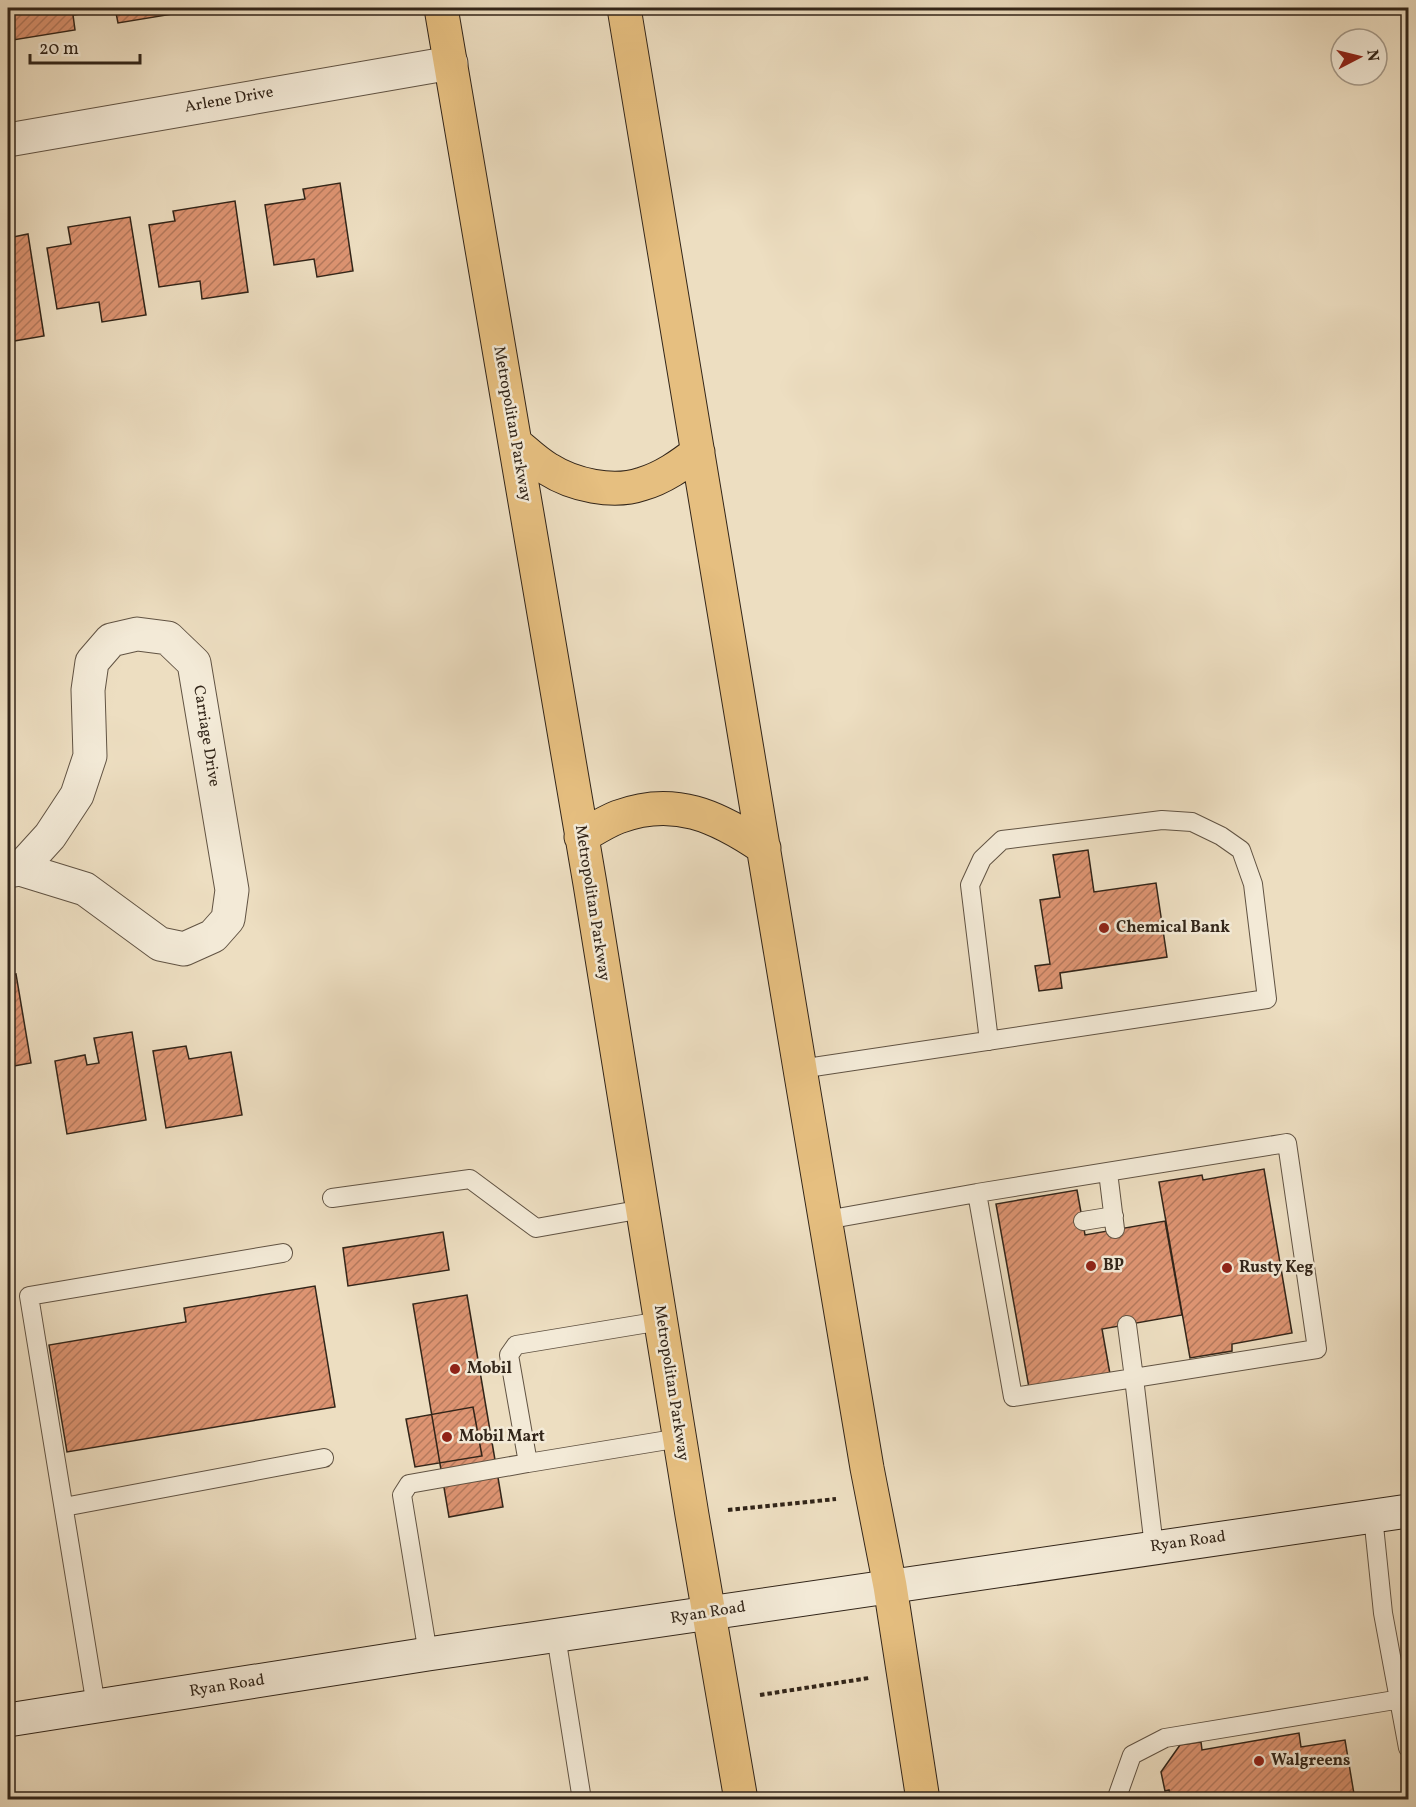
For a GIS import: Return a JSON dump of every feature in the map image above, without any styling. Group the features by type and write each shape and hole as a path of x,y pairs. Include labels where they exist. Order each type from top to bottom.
{"main road":[{"name":"Metropolitan Parkway","path":"441,8 741,1800"},
{"path":"624,8 867,1468 890,1586 923,1800"},
{"name":"Arlene Drive","path":"8,140 450,63"},
{"path":"515,443 548,470 583,484 616,488 641,485 670,472 698,452"},
{"name":"Carriage Drive","path":"137,634 168,638 194,663 232,890 228,919 213,936 184,949 160,944 85,889 14,870 51,836 77,795 90,756 88,690 92,662 111,640 137,634"},
{"path":"581,837 616,818 643,809 673,808 704,815 731,826 764,848"},
{"name":"Ryan Road","path":"8,1720 428,1654 1408,1511"}],"lane":[{"path":"800,1069 989,1041 1267,999 1252,884 1241,850 1221,836 1192,822 1162,820 1002,840 982,860 970,885 989,1041"},
{"path":"826,1220 977,1193 1287,1143 1317,1348 1013,1397 1012,1339 993,1237 977,1193"},
{"path":"1083,1221 1114,1223 1108,1172"},
{"path":"332,1198 470,1179 536,1228 643,1209"},
{"path":"96,1706 29,1296 283,1253"},
{"path":"528,1463 509,1355 516,1346 661,1321"},
{"path":"1127,1325 1154,1547"},
{"path":"428,1654 402,1495 409,1484 680,1438"},
{"path":"64,1507 324,1458"},
{"path":"1373,1516 1383,1612 1401,1699 1408,1748"},
{"path":"556,1636 582,1800"},
{"path":"1116,1800 1132,1755 1165,1738 1401,1699"}],"path":[{"path":"728,1510 840,1498"},
{"path":"760,1695 870,1678"}],"building":[{"path":"8,8 95,8 95,12 73,15 75,30 13,40"},
{"path":"115,8 178,8 179,13 118,23"},
{"path":"340,183 353,271 317,277 314,259 274,265 265,205 305,199 303,189"},
{"path":"235,201 248,292 202,299 200,281 159,287 149,225 175,221 173,211"},
{"path":"130,217 146,315 102,322 99,302 57,309 47,248 71,244 68,227"},
{"path":"28,234 44,336 8,342 8,238"},
{"name":"Chemical Bank","path":"1088,850 1094,892 1156,883 1167,957 1060,973 1062,988 1039,991 1035,966 1050,964 1040,900 1060,897 1053,855"},
{"path":"16,974 31,1063 8,1067 8,976"},
{"path":"132,1032 146,1120 67,1134 55,1061 85,1055 87,1065 99,1063 94,1038"},
{"path":"186,1046 189,1059 231,1052 242,1115 166,1128 153,1051"},
{"name":"Rusty Keg","path":"1264,1169 1292,1333 1232,1344 1232,1351 1190,1358 1159,1182 1202,1175 1203,1180"},
{"name":"BP","path":"1077,1190 1085,1235 1165,1221 1182,1315 1102,1329 1110,1374 1029,1388 996,1204"},
{"path":"443,1232 449,1270 348,1286 343,1248"},
{"path":"315,1286 335,1407 67,1452 49,1345 186,1322 184,1308"},
{"path":"467,1295 503,1507 449,1517 413,1304"},
{"path":"473,1407 482,1456 415,1467 406,1419"},
{"name":"Walgreens","path":"1299,1733 1301,1747 1345,1740 1355,1800 1171,1800 1169,1790 1165,1791 1161,1772 1180,1745 1201,1742 1202,1750"}],"place":[{"name":"Chemical Bank","path":"1104,928"},
{"name":"BP","path":"1091,1266"},
{"name":"Rusty Keg","path":"1227,1268"},
{"name":"Mobil","path":"455,1369"},
{"name":"Mobil Mart","path":"447,1437"},
{"name":"Walgreens","path":"1259,1761"}]}
